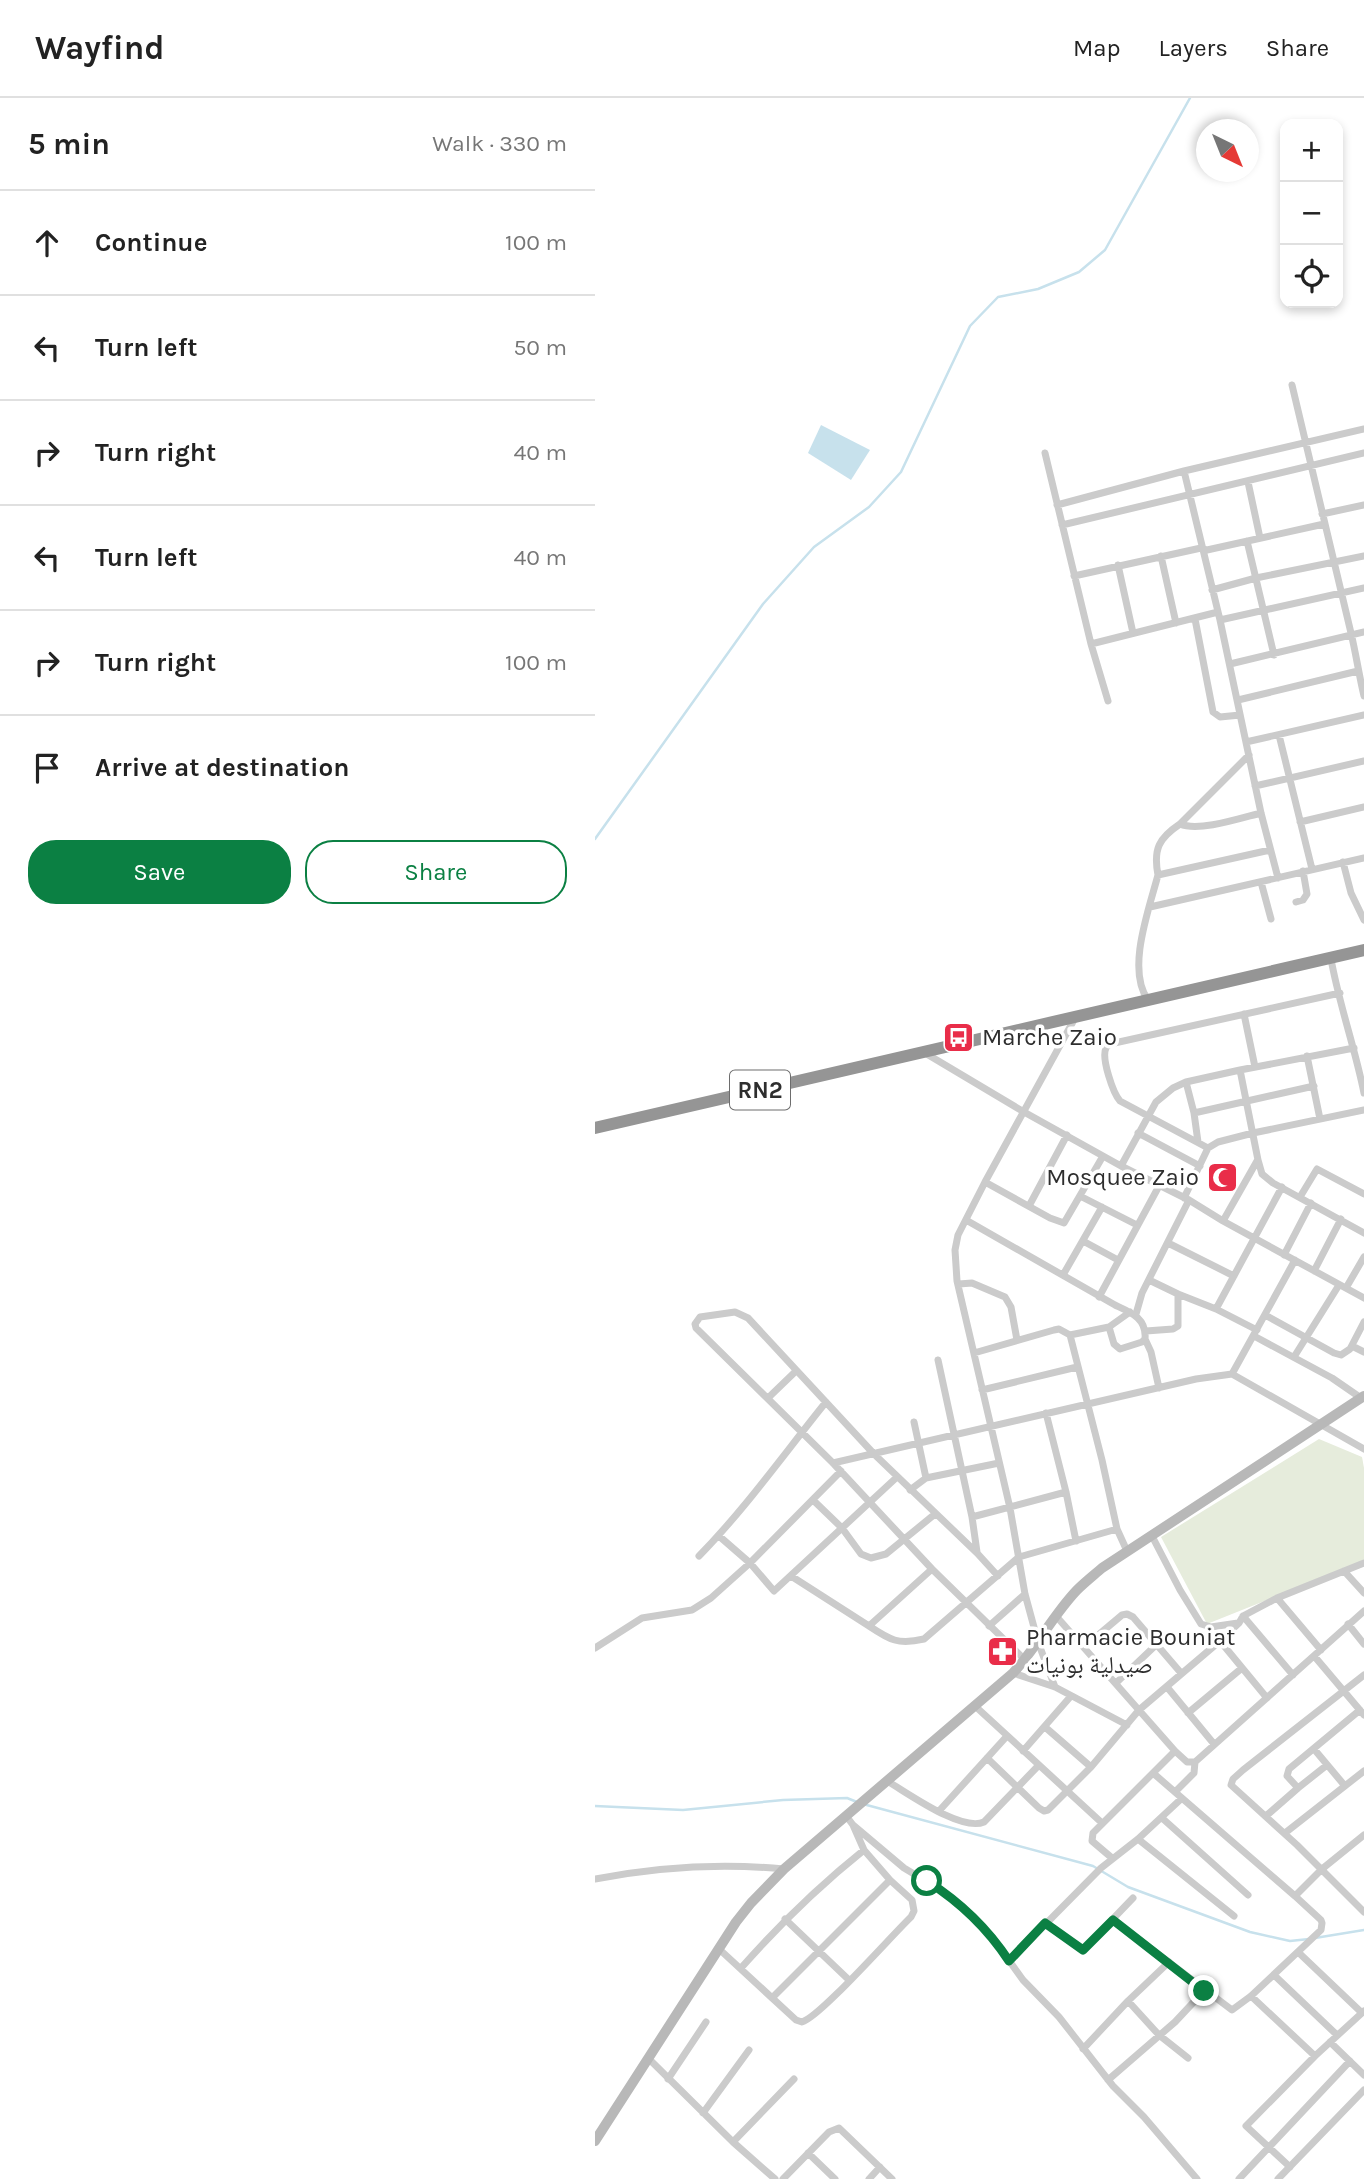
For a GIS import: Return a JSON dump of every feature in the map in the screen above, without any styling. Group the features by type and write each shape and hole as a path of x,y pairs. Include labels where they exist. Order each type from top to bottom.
{"highway":[{"name":"RN2","path":"595,1128 1364,950"}],"street":[{"path":"1293,386 1364,696"},
{"path":"1057,505 1184,471 1364,429"},
{"path":"1045,453 1091,644 1108,701"},
{"path":"1062,525 1364,453"},
{"path":"1184,471 1278,878"},
{"path":"1248,482 1260,538"},
{"path":"1322,514 1364,505"},
{"path":"1075,576 1324,524"},
{"path":"1247,541 1274,654"},
{"path":"1161,556 1176,623"},
{"path":"1212,590 1256,578 1364,556"},
{"path":"1118,565 1133,634"},
{"path":"1091,644 1195,619 1264,610 1364,588"},
{"path":"1195,619 1213,712 1220,717 1240,715"},
{"path":"1230,664 1364,632"},
{"path":"1238,700 1361,676"},
{"path":"1247,742 1364,715"},
{"path":"1279,735 1300,822 1307,870 1307,894 1303,900 1296,902"},
{"path":"1148,1000 1144,995 1138,961 1158,875 1155,861 1161,839 1180,824 1249,755"},
{"path":"1255,786 1364,761"},
{"path":"1300,822 1364,807"},
{"path":"1180,824 1190,827 1261,813"},
{"path":"1158,875 1270,850"},
{"path":"1150,907 1364,858"},
{"path":"1343,862 1364,920"},
{"path":"1261,882 1271,919"},
{"path":"1331,959 1364,1093"},
{"path":"1208,1148 1128,1107 1115,1096 1107,1066 1107,1046 1340,993"},
{"path":"1244,1014 1255,1067"},
{"path":"1055,1687 1038,1642 1025,1594 1010,1508 954,1264 958,1235 1075,1018"},
{"path":"1121,1166 1156,1102 1173,1088 1240,1070 1354,1048"},
{"path":"925,1053 1024,1112 1364,1298"},
{"path":"1307,1056 1320,1119"},
{"path":"1240,1070 1262,1174 1364,1233"},
{"path":"1186,1083 1198,1142"},
{"path":"1194,1113 1314,1086"},
{"path":"974,1353 1059,1329 1070,1335 1109,1327 1133,1313 1168,1243 1208,1148 1218,1142 1253,1133 1364,1110"},
{"path":"1138,1133 1200,1166"},
{"path":"1030,1206 1067,1135"},
{"path":"985,1182 1062,1223 1066,1221 1104,1156"},
{"path":"1223,1221 1258,1160"},
{"path":"1300,1197 1317,1169 1364,1194"},
{"path":"1099,1297 1159,1186"},
{"path":"1216,1309 1282,1187"},
{"path":"1080,1196 1137,1225"},
{"path":"1284,1255 1311,1203"},
{"path":"1063,1275 1103,1207"},
{"path":"1314,1271 1341,1219"},
{"path":"966,1220 1099,1297 1133,1313 1146,1335 1159,1388"},
{"path":"1083,1241 1118,1260"},
{"path":"1168,1243 1234,1276"},
{"path":"1294,1357 1364,1257"},
{"path":"1232,1374 1295,1260"},
{"path":"595,2141 718,1948 751,1903 784,1870 850,1821 856,1809 887,1780 1013,1673 1079,1587 1127,1551 1363,1397 1216,1309 1149,1280"},
{"path":"959,1284 972,1283 1005,1297 1011,1307 1017,1340"},
{"path":"1109,1327 1114,1344 1120,1349 1142,1342 1146,1335 1178,1326 1178,1294"},
{"path":"997,1576 977,1553 874,1454 748,1318 735,1312 700,1317 696,1320 696,1328 871,1501 932,1569 1024,1660"},
{"path":"1265,1315 1306,1339 1341,1355 1352,1346 1364,1322"},
{"path":"1070,1335 1117,1529 1127,1551"},
{"path":"1352,1346 1364,1352"},
{"path":"938,1360 972,1517 977,1553"},
{"path":"982,1390 1077,1367"},
{"path":"768,1398 796,1371"},
{"path":"833,1463 1046,1413 1232,1374 1364,1449"},
{"path":"699,1556 719,1536 826,1402"},
{"path":"1046,1413 1076,1541"},
{"path":"914,1422 926,1478"},
{"path":"910,1490 926,1478 999,1463"},
{"path":"595,1648 642,1618 692,1610 711,1598 750,1563 841,1471"},
{"path":"719,1536 750,1563 774,1591 897,1477"},
{"path":"972,1517 1066,1492"},
{"path":"813,1500 842,1528 861,1554 871,1558 885,1554 935,1514"},
{"path":"791,1576 894,1641 904,1642 924,1639 1019,1557 1117,1529"},
{"path":"1152,1536 1201,1624 1211,1627 1241,1620"},
{"path":"987,1758 1044,1811 1053,1807 1139,1710 1220,1642 1241,1620 1277,1598 1364,1563"},
{"path":"869,1626 932,1569"},
{"path":"1344,1571 1364,1593"},
{"path":"989,1626 1025,1594"},
{"path":"1277,1598 1321,1650"},
{"path":"1056,1616 1175,1751 1187,1762 1195,1762 1364,1611"},
{"path":"1084,1647 1122,1615 1127,1614 1133,1617 1181,1674"},
{"path":"1241,1620 1293,1675"},
{"path":"1348,1624 1364,1644"},
{"path":"1220,1642 1267,1698"},
{"path":"1116,1683 1157,1644"},
{"path":"1298,1788 1287,1776 1287,1772 1362,1713 1315,1657"},
{"path":"1188,1713 1242,1668"},
{"path":"1013,1673 1055,1687 1127,1724"},
{"path":"1364,1675 1231,1781 1233,1788 1285,1833 1364,1912"},
{"path":"1167,1687 1215,1744"},
{"path":"1023,1751 1071,1696"},
{"path":"975,1706 1102,1824"},
{"path":"1045,1727 1091,1767"},
{"path":"939,1811 1007,1736"},
{"path":"1314,1749 1345,1786"},
{"path":"1112,1858 1091,1839 1093,1833 1175,1751"},
{"path":"1175,1792 1194,1773 1195,1762"},
{"path":"887,1780 954,1819 970,1825 979,1825 1018,1789 1039,1765"},
{"path":"1266,1816 1327,1765"},
{"path":"1285,1833 1364,1771"},
{"path":"1113,1920 1232,2010 1251,1996 1321,1930 1322,1923 1295,1895 1153,1773"},
{"path":"1009,1961 1099,1870 1181,1799"},
{"path":"1162,1818 1248,1895"},
{"path":"718,1948 796,2020 802,2022 813,2017 911,1917 913,1911 912,1900 864,1850 850,1821"},
{"path":"850,1821 904,1868 954,1900 992,1937 1023,1980 1066,2025 1108,2080 1198,2179"},
{"path":"1295,1895 1364,1835"},
{"path":"1138,1839 1234,1916"},
{"path":"741,1968 811,1894 864,1850"},
{"path":"595,1879 687,1868 738,1866 784,1870"},
{"path":"772,1998 890,1880"},
{"path":"1045,1923 1083,1950 1133,1898"},
{"path":"785,1919 849,1980"},
{"path":"1290,2167 1245,2126 1363,2012 1299,1952"},
{"path":"1083,2049 1169,1962"},
{"path":"1274,1975 1337,2035"},
{"path":"1108,2080 1175,2022 1204,1991"},
{"path":"1251,1996 1315,2056"},
{"path":"1128,2001 1159,2035 1188,2058"},
{"path":"668,2078 706,2022"},
{"path":"1329,2042 1364,2075"},
{"path":"703,2113 749,2050"},
{"path":"649,2058 733,2142 775,2179"},
{"path":"1239,2179 1350,2061"},
{"path":"733,2142 794,2079"},
{"path":"1278,2179 1364,2090"},
{"path":"783,2179 829,2132 839,2129 893,2179"},
{"path":"808,2153 835,2179"},
{"path":"869,2179 880,2167"}],"green space":[{"path":"1319,1439 1362,1457 1364,1561 1207,1624 1161,1537"}],"water":[{"path":"821,425 870,450 851,480 808,453"}],"waterway":[{"path":"595,839 763,604 814,547 869,507 901,472 970,326 998,297 1038,289 1079,272 1105,250 1190,98"},
{"path":"595,1806 683,1810 783,1800 847,1798 857,1802"},
{"path":"863,1804 1093,1866 1128,1887 1250,1932 1290,1941 1309,1939"},
{"path":"1315,1938 1364,1930"}],"place":[{"name":"Marche Zaio","path":"959,1037"},
{"name":"Mosquee Zaio","path":"1222,1177"},
{"name":"Pharmacie Bouniat صيدلية بونيات","path":"1003,1651"}],"route":[{"path":"927,1881 977,1921 1009,1961 1045,1923 1083,1950 1113,1920 1204,1991"}]}
